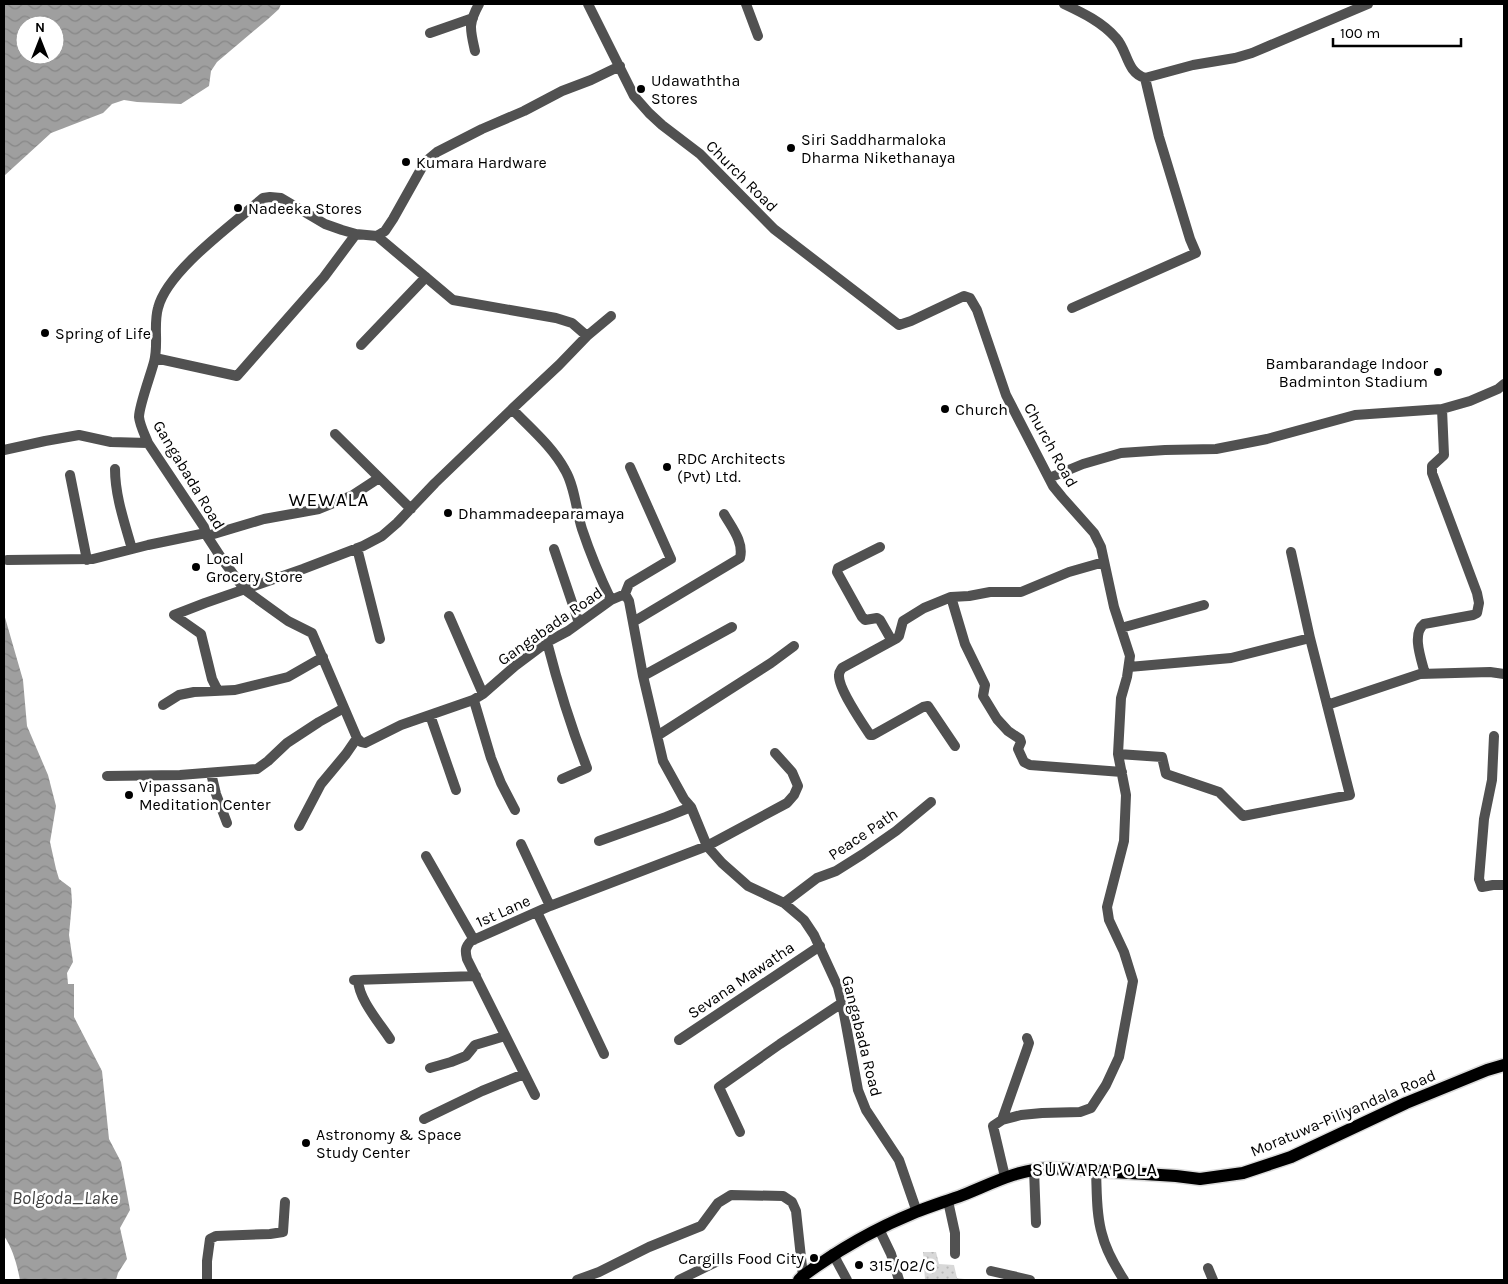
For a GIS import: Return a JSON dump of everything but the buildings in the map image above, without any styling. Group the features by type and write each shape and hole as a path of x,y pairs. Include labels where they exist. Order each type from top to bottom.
{"main road":[{"name":"Moratuwa-Piliyandala Road","path":"801,1278 833,1254 879,1229 1005,1177 1034,1169 1050,1168 1200,1179 1251,1171 1291,1157 1406,1103 1504,1065"}],"street":[{"path":"475,51 470,32 479,4"},
{"name":"Church Road","path":"588,4 634,96 662,125 700,154 774,229 899,325 964,296 970,298 977,310 1006,395 1049,478 1062,498 1094,533 1101,547 1114,607 1130,656 1121,698 1118,754 1126,795 1124,840 1107,907 1109,920 1124,952 1133,981 1119,1057 1106,1085 1091,1108 1080,1112 1021,1115 1002,1120"},
{"path":"746,4 758,36"},
{"path":"1064,4 1092,18 1117,39 1134,72 1145,78 1192,65 1235,58 1252,53 1368,4"},
{"path":"430,33 473,18"},
{"path":"588,336 572,323 556,318 453,300 377,236 385,231 393,219 425,162 437,152 562,91 620,66"},
{"path":"1072,308 1196,253 1159,137 1145,78"},
{"name":"Gangabada Road","path":"377,236 356,234 325,224 281,198 270,197 263,198 205,247 173,280 162,296 158,308 155,358 139,417 148,442 200,521 222,559 245,590 288,621 312,633 357,738 361,742 365,743 401,725 473,700 547,642 568,631 611,600 625,594 629,601 643,676 663,761 690,807 708,846 722,863 748,886 784,903 804,920 820,946 838,987 858,1090 866,1110 899,1160 917,1212"},
{"path":"155,358 237,376 324,278 356,234"},
{"path":"361,345 426,277"},
{"path":"218,691 212,679 201,634 174,615 357,548 382,536 512,409 611,316"},
{"path":"1049,478 1083,464 1120,453 1216,449 1267,439 1355,415 1442,409 1470,401 1498,389 1504,384"},
{"path":"512,409 551,449 566,471 582,529 611,600"},
{"path":"1425,674 1418,644 1420,627 1424,624 1473,615 1476,613 1479,603 1477,592 1431,471 1434,464 1444,455 1442,409"},
{"path":"335,434 411,509"},
{"path":"4,450 44,441 79,436 111,442 148,442"},
{"path":"625,594 629,584 671,559 630,467"},
{"path":"115,469 119,500 132,549"},
{"path":"70,475 87,560"},
{"path":"7,560 87,560 207,534 264,519 319,509 353,495 379,478"},
{"path":"632,622 740,558 742,551 739,540 724,514"},
{"path":"880,547 838,568 837,572 862,617 868,620 877,618 880,620 892,641"},
{"path":"357,548 380,639"},
{"path":"554,549 579,623"},
{"path":"1118,754 1162,757 1166,774 1220,792 1243,816 1350,795 1310,638 1292,552"},
{"path":"955,746 928,706 874,735 870,735 853,709 839,680 838,673 842,668 899,636 903,622 924,608 951,597 990,592 1021,592 1069,572 1104,562"},
{"path":"951,597 965,644 985,685 984,696 997,719 1008,731 1020,739 1021,742 1018,749 1024,762 1030,765 1122,772"},
{"path":"1121,628 1204,605"},
{"path":"449,616 483,694"},
{"path":"643,676 732,627"},
{"path":"1129,667 1231,658 1310,638"},
{"path":"547,642 563,700 587,768 562,779"},
{"path":"658,736 794,646"},
{"path":"163,705 179,695 194,692 235,690 288,677 323,658"},
{"path":"1327,705 1420,674 1490,672 1504,674"},
{"path":"473,700 491,758 515,810"},
{"path":"107,776 180,775 257,769 286,744 344,708"},
{"path":"430,715 456,790"},
{"path":"1494,736 1492,780 1484,819 1479,879 1482,887 1504,885"},
{"path":"299,826 321,784 357,738"},
{"name":"1st Lane","path":"535,1095 467,959 465,953 466,945 550,906 708,846 787,803 794,795 798,786 792,772 775,753"},
{"path":"211,773 216,794 227,823"},
{"name":"Peace Path","path":"784,903 817,878 836,872 863,854 896,831 931,802"},
{"path":"600,840 616,836 690,807"},
{"path":"521,844 550,906"},
{"path":"426,856 474,940"},
{"path":"537,912 604,1054"},
{"name":"Sevana Mawatha","path":"678,1040 820,946"},
{"path":"390,1038 362,997 356,980 476,976"},
{"path":"740,1132 719,1087 842,1003"},
{"path":"430,1068 466,1056 475,1045 506,1036"},
{"path":"1005,1177 993,1126 1002,1120 1029,1043 1026,1038"},
{"path":"424,1119 524,1074"},
{"path":"1034,1169 1036,1223"},
{"path":"1096,1171 1098,1215 1102,1234 1110,1256 1124,1280"},
{"path":"577,1280 599,1272 649,1247 700,1226 718,1203 732,1195 783,1196 792,1202 796,1211 801,1278"},
{"path":"948,1201 955,1233 955,1254"},
{"path":"207,1280 210,1239 216,1236 283,1232 285,1202"},
{"path":"879,1229 899,1280"},
{"path":"833,1254 847,1280"},
{"path":"679,1280 718,1261"},
{"path":"1208,1268 1213,1280"},
{"path":"991,1271 1030,1280"}],"shaded area":[{"path":"923,1252 936,1252 939,1264 954,1265 957,1278 972,1280 925,1280"}],"water":[{"path":"4,4 281,4 279,9 268,19 217,62 211,71 209,86 181,104 124,100 112,104 103,113 51,133 4,176"},
{"name":"Bolgoda_Lake","path":"4,614 23,680 27,726 48,775 56,806 50,842 56,869 59,879 71,888 72,902 69,935 73,962 67,973 68,984 74,984 74,1017 102,1071 109,1139 121,1162 130,1210 120,1228 127,1259 116,1280 20,1280 12,1252 4,1236"}],"place":[{"name":"Udawaththa Stores","path":"641,89"},
{"name":"Siri Saddharmaloka Dharma Nikethanaya","path":"791,148"},
{"name":"Kumara Hardware","path":"406,162"},
{"name":"Nadeeka Stores","path":"238,208"},
{"name":"Spring of Life","path":"45,333"},
{"name":"Bambarandage Indoor Badminton Stadium","path":"1438,372"},
{"name":"Church","path":"945,409"},
{"name":"RDC Architects (Pvt) Ltd.","path":"667,467"},
{"name":"Dhammadeeparamaya","path":"448,513"},
{"name":"Local Grocery Store","path":"196,567"},
{"name":"Vipassana Meditation Center","path":"129,795"},
{"name":"Astronomy & Space Study Center","path":"306,1143"},
{"name":"Cargills Food City","path":"814,1258"},
{"name":"315/02/C","path":"859,1265"}],"district":[{"name":"WEWALA","path":"329,500"},
{"name":"SUWARAPOLA","path":"1095,1170"}]}
